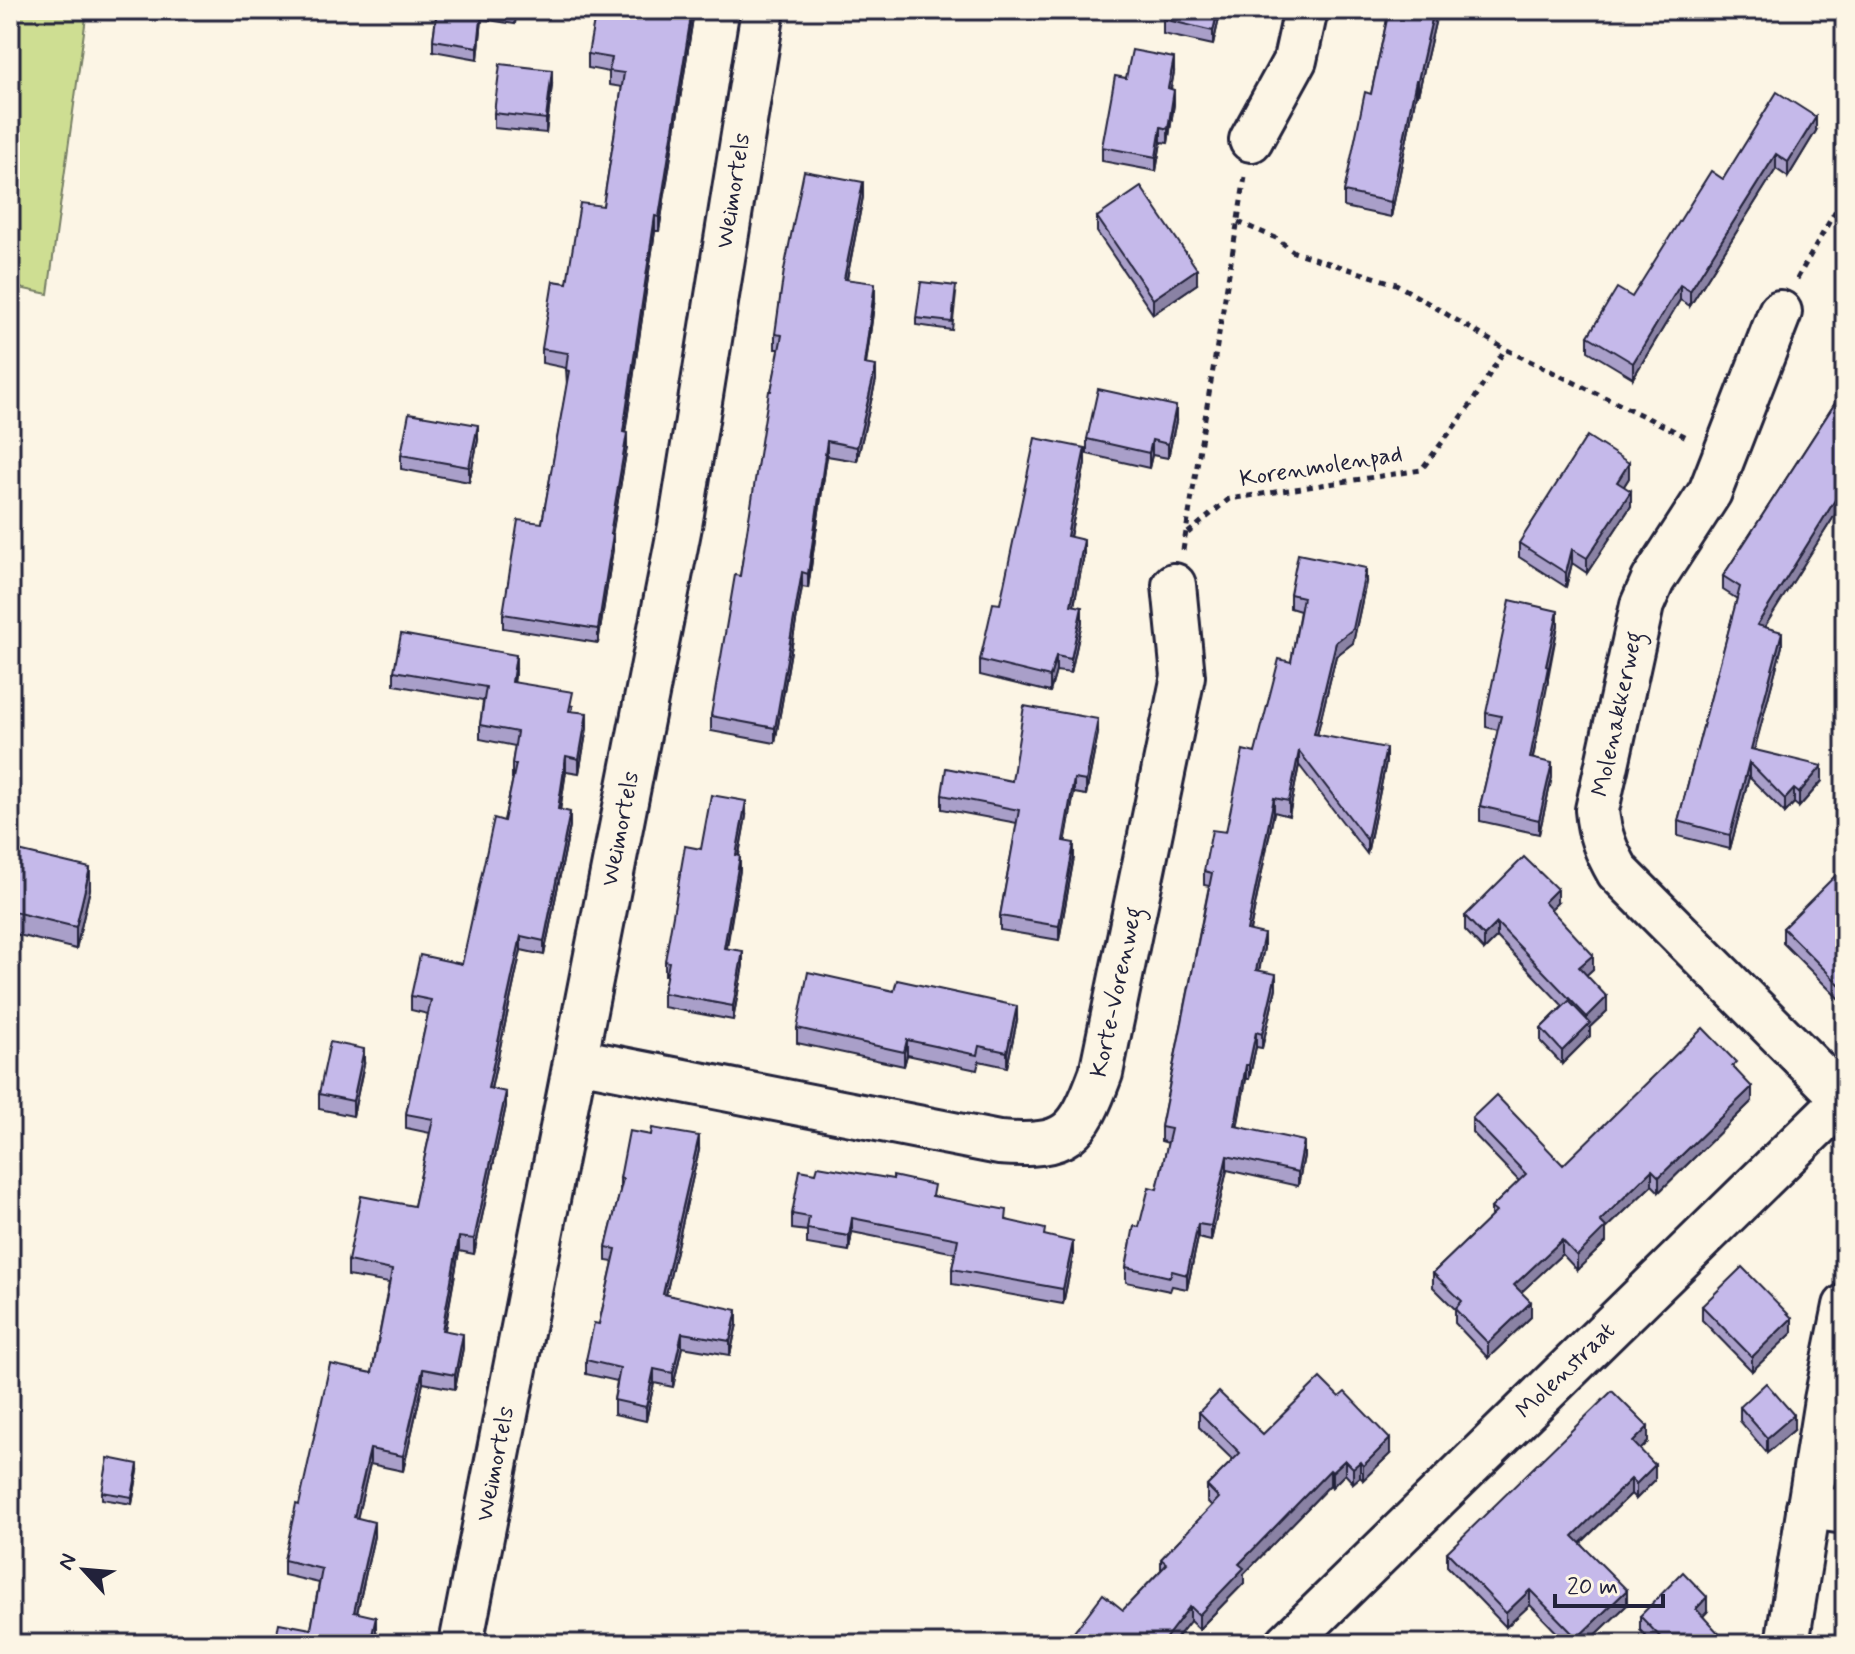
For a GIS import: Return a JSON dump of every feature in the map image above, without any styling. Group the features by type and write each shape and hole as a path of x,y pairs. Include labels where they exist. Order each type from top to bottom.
{"street":[{"name":"Weimortels","path":"461,1644 680,526 763,10"},
{"path":"1251,140 1295,60 1306,10"},
{"name":"Molenakkerweg","path":"1780,312 1710,492 1653,580 1642,605 1597,810 1598,830 1618,872 1844,1099"},
{"name":"Korte-Vorenweg","path":"577,1060 999,1143 1034,1146 1068,1134 1080,1122 1101,1073 1183,676 1174,585"},
{"name":"Molenstraat","path":"1287,1644 1844,1099"},
{"path":"1787,1644 1826,1510 1845,1306"}],"path":[{"path":"1174,585 1187,534 1251,140"},
{"path":"1780,312 1845,194"},
{"path":"1238,222 1276,238 1294,252 1396,284 1505,349 1684,436 1726,449"},
{"name":"Korenmolenpad","path":"1187,534 1229,499 1421,470 1470,406 1505,349"}],"green space":[{"path":"10,10 87,10 48,294 10,286"}],"building":[{"path":"437,10 482,10 478,47 433,40"},
{"path":"596,10 692,10 659,217 655,216 598,629 503,614 518,520 542,523 569,371 566,370 568,353 542,349 553,281 567,283 580,203 603,206 624,73 609,71 612,58 588,54"},
{"path":"1165,10 1218,10 1213,31 1163,19"},
{"path":"1389,10 1434,10 1391,202 1344,192 1365,92 1371,94"},
{"path":"1132,50 1174,58 1168,88 1174,90 1168,129 1161,127 1156,157 1102,147 1115,76 1126,78"},
{"path":"500,64 552,70 546,119 494,113"},
{"path":"1777,92 1816,117 1788,162 1776,154 1690,291 1680,285 1633,363 1588,336 1617,288 1632,297 1711,171 1723,179"},
{"path":"804,171 863,182 844,279 875,283 864,364 876,366 857,447 827,441 808,574 802,572 775,728 711,716 735,575 740,576 769,391 782,335 775,334"},
{"path":"1141,187 1197,269 1153,299 1097,217"},
{"path":"921,282 956,286 952,322 916,318"},
{"path":"1845,388 1845,484 1757,625 1782,632 1751,749 1822,766 1799,793 1794,789 1785,799 1749,762 1730,835 1678,821 1740,587 1723,576"},
{"path":"1098,389 1176,406 1168,444 1152,440 1149,453 1087,439"},
{"path":"409,413 478,425 469,467 401,455"},
{"path":"1587,436 1629,463 1617,482 1631,491 1587,558 1572,549 1566,573 1519,543"},
{"path":"1035,438 1085,448 1067,536 1084,540 1071,605 1082,607 1071,659 1056,656 1050,677 980,660 993,603 1000,604"},
{"path":"1298,554 1366,568 1353,629 1336,642 1314,734 1386,748 1367,840 1299,751 1289,801 1274,798 1247,930 1264,934 1256,970 1276,974 1262,1034 1256,1032 1249,1065 1246,1065 1235,1126 1304,1141 1298,1172 1227,1156 1211,1226 1198,1224 1187,1275 1172,1271 1170,1277 1126,1267 1134,1226 1139,1227 1149,1187 1157,1189 1171,1129 1161,1127 1212,873 1204,871 1212,830 1226,832 1243,750 1255,753 1279,659 1291,662 1303,597 1290,594"},
{"path":"1510,600 1558,611 1530,758 1552,763 1539,820 1480,806 1501,716 1486,713"},
{"path":"401,634 516,655 512,682 573,692 569,711 587,713 579,759 566,756 558,809 570,812 544,941 521,936 488,1088 506,1092 474,1239 459,1237 442,1330 463,1334 455,1375 423,1369 403,1456 370,1449 354,1517 374,1522 354,1612 376,1617 370,1644 275,1644 279,1623 311,1629 322,1569 284,1560 330,1364 372,1373 392,1270 348,1261 361,1196 414,1206 433,1119 406,1114 431,1000 411,996 420,955 462,964 494,818 504,821 516,764 512,764 517,732 480,725 486,687 394,671"},
{"path":"1024,706 1098,719 1086,781 1074,779 1063,841 1074,843 1059,926 1000,916 1019,810 942,795 946,768 1012,781"},
{"path":"711,795 746,801 724,948 743,951 733,1006 663,993 669,962 665,961 685,846 701,849"},
{"path":"10,849 90,868 76,927 10,911"},
{"path":"1524,857 1557,889 1544,902 1593,955 1579,967 1607,997 1587,1017 1497,923 1484,936 1465,916"},
{"path":"1837,874 1845,882 1844,989 1783,928"},
{"path":"808,972 894,991 897,980 1017,1006 1007,1052 979,1046 977,1055 907,1040 904,1052 797,1028"},
{"path":"1569,1001 1590,1023 1562,1051 1541,1028"},
{"path":"1703,1028 1736,1062 1732,1066 1752,1087 1659,1177 1652,1170 1600,1221 1606,1227 1577,1256 1562,1240 1514,1285 1531,1302 1488,1343 1455,1309 1462,1301 1433,1273 1496,1212 1491,1208 1526,1174 1472,1118 1496,1095 1563,1165"},
{"path":"330,1042 364,1049 353,1101 319,1094"},
{"path":"652,1128 699,1136 663,1294 737,1310 730,1341 682,1333 673,1373 654,1369 646,1407 614,1400 620,1368 586,1360 594,1323 599,1324 616,1249 606,1247 623,1179 620,1178 629,1131 651,1135"},
{"path":"818,1166 934,1185 932,1196 1007,1210 1006,1220 1045,1229 1044,1235 1073,1242 1063,1289 952,1269 958,1239 852,1218 849,1236 807,1229 809,1217 792,1214 800,1170 816,1173"},
{"path":"1742,1267 1792,1318 1752,1357 1702,1306"},
{"path":"1320,1378 1339,1397 1345,1392 1390,1439 1363,1466 1360,1462 1353,1468 1345,1460 1332,1472 1330,1470 1239,1564 1244,1568 1199,1615 1190,1606 1161,1644 1065,1644 1103,1594 1123,1610 1167,1564 1161,1559 1219,1498 1207,1486 1240,1453 1199,1412 1219,1392 1263,1434"},
{"path":"1766,1383 1794,1415 1767,1438 1740,1407"},
{"path":"1612,1391 1648,1427 1633,1442 1655,1465 1636,1484 1631,1479 1573,1536 1627,1590 1577,1638 1530,1590 1506,1613 1447,1552"},
{"path":"108,1458 138,1464 132,1497 102,1492"},
{"path":"1683,1572 1707,1597 1696,1609 1723,1638 1717,1644 1667,1644 1640,1616"},
{"path":"1845,1610 1845,1644 1840,1644"},
{"path":"13,1634 67,1644 12,1644"}]}
